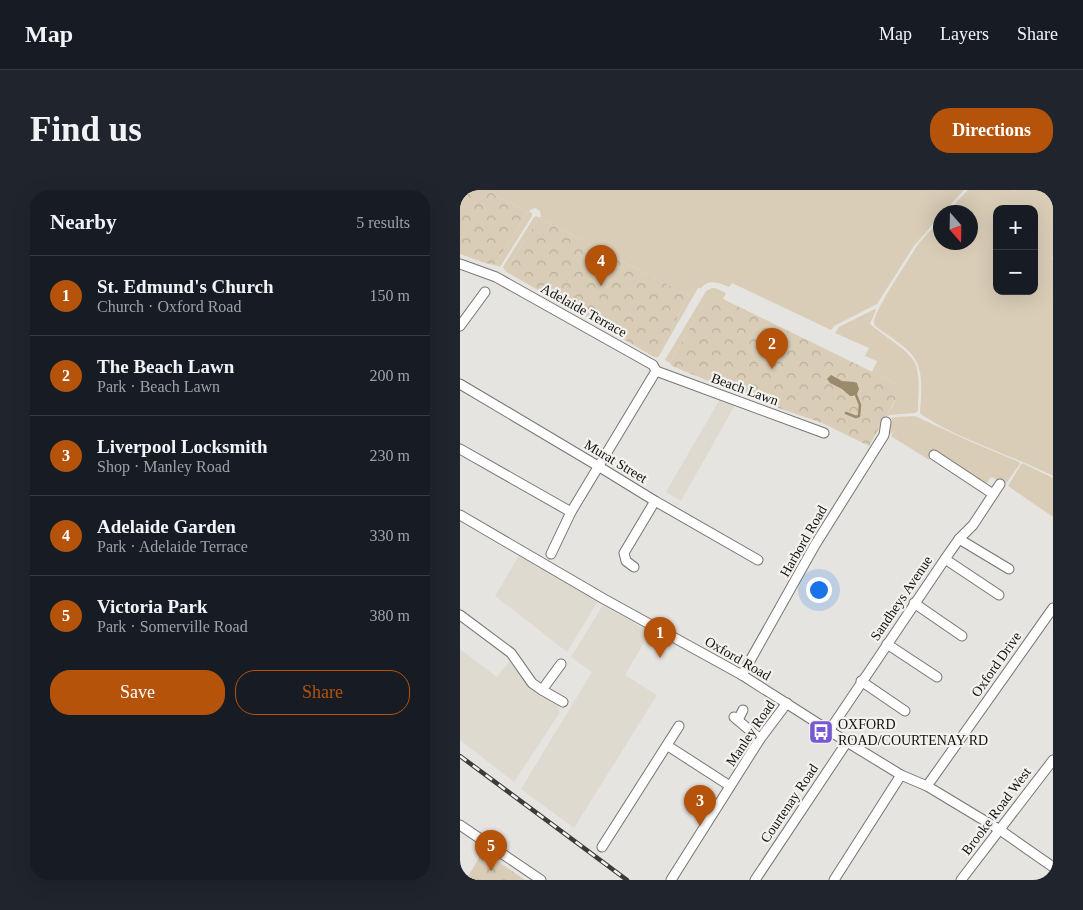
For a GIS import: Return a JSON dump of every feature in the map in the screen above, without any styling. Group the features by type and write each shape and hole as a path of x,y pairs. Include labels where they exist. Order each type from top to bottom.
{"street":[{"name":"Adelaide Terrace","path":"460,264 496,277 653,365 656,371"},
{"path":"460,326 485,292"},
{"name":"Beach Lawn","path":"656,371 824,432"},
{"path":"551,554 571,512 656,371"},
{"name":"Murat Street","path":"460,384 655,501 758,560"},
{"name":"Harbord Road","path":"742,675 815,545 884,435 886,422"},
{"path":"460,449 571,512"},
{"path":"934,455 993,494"},
{"name":"Sandheys Avenue","path":"829,731 945,559 959,539 973,525 1000,484"},
{"path":"634,566 626,561 624,553 642,531 655,501"},
{"name":"Oxford Road","path":"460,515 604,599 742,675 846,742 901,775 927,786 1000,830 1053,867"},
{"path":"959,539 1009,569"},
{"path":"945,559 999,595"},
{"path":"914,604 962,636"},
{"name":"Oxford Drive","path":"927,786 1053,608"},
{"path":"460,615 511,653 532,683 563,702"},
{"path":"887,644 936,677"},
{"path":"542,690 561,664"},
{"path":"862,681 905,712"},
{"name":"Manley Road","path":"671,880 760,739 787,703"},
{"path":"744,710 736,718 760,739"},
{"path":"602,847 679,726"},
{"name":"Courtenay Road","path":"755,880 846,742"},
{"path":"668,746 730,786"},
{"name":"Brooke Road West","path":"961,880 1053,760"},
{"path":"834,880 901,775"},
{"path":"460,837 463,827 541,880"}],"shaded area":[{"path":"831,375 842,381 857,383 859,389 857,394 850,396 842,389 830,383 827,379"},
{"path":"720,399 735,405 681,501 666,492"},
{"path":"521,552 600,598 567,652 495,596"},
{"path":"603,605 650,632 625,675 657,695 574,828 521,789 592,672 571,657"},
{"path":"460,649 497,677 511,659 522,676 559,707 559,714 514,782 460,740"}],"green space":[{"path":"460,190 486,190 528,212 494,265 460,254"},
{"path":"486,190 964,190 950,205 933,205 933,224 914,246 877,304 834,326 831,330 732,283 729,287 711,282 698,288 658,357 654,357 689,296 539,218 505,271 503,267 534,217 541,217 540,211 535,208 530,210 529,212 532,213 532,216 500,267 494,265 528,212"},
{"path":"968,190 1014,190 1015,192 1015,190 1053,190 1053,476 953,432 920,413 921,378 915,359 903,346 875,326 874,323 879,308 891,286 919,243 933,228 933,250 978,250 978,205 954,205"},
{"path":"539,218 689,296 654,357 586,317 583,312 579,310 574,311 505,271"},
{"path":"712,288 726,293 723,299 713,298 704,304 670,363 665,360 706,291"},
{"path":"712,297 721,298 895,383 898,388 898,395 869,446 822,423 750,398 672,366 670,363 704,304"},
{"path":"875,309 870,324 901,347 912,358 917,368 919,387 918,411 915,413 889,415 886,417 897,396 895,383 872,372 877,361 865,356 869,348 835,333 839,327"},
{"path":"915,416 1020,464 1005,485 992,477 985,486 934,453 929,460 891,436 894,431 889,435 892,419 890,418"},
{"path":"1022,463 1053,478 1053,517 1008,486"},
{"path":"483,851 525,880 466,880"}],"waterway":[{"path":"846,413 856,417 859,416 860,405 856,395"}],"railway":[{"path":"460,756 627,880"}],"place":[{"name":"Adelaide Garden","path":"601,286"},
{"name":"The Beach Lawn","path":"772,369"},
{"name":"St. Edmund's Church","path":"660,658"},
{"name":"OXFORD ROAD/COURTENAY RD","path":"821,732"},
{"name":"Liverpool Locksmith","path":"700,826"},
{"name":"Victoria Park","path":"491,871"}]}
